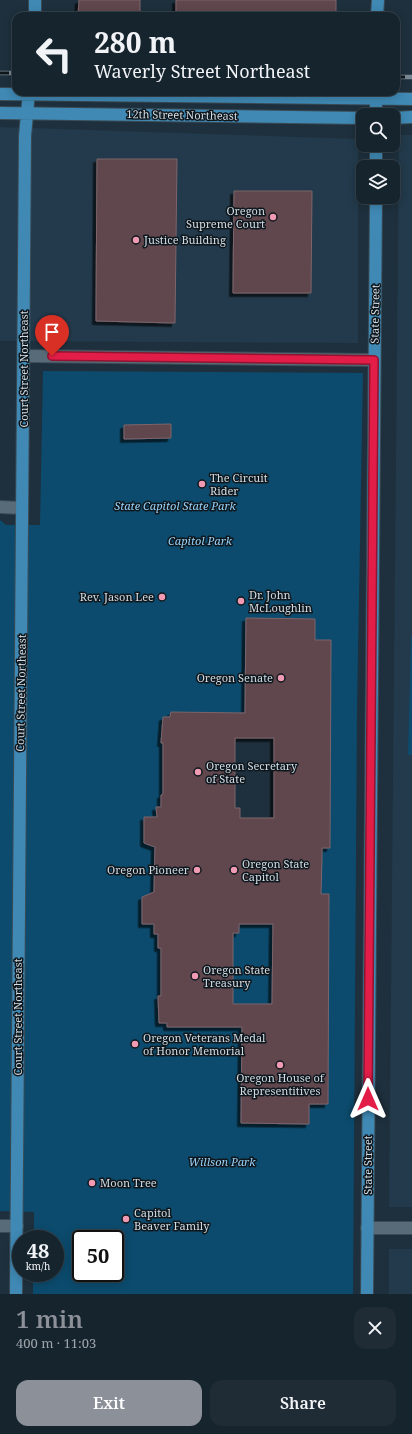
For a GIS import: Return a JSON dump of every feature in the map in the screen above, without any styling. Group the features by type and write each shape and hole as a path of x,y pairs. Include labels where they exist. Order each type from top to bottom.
{"main road":[{"path":"34,12 35,0"},
{"path":"377,12 378,0"},
{"name":"12th Street Northeast","path":"0,94 12,94"},
{"name":"Court Street Northeast","path":"16,1294 25,136 29,96"},
{"path":"376,96 376,108"},
{"name":"12th Street Northeast","path":"385,96 412,99"},
{"name":"12th Street Northeast","path":"0,113 356,118"},
{"path":"400,118 412,118"},
{"name":"State Street","path":"367,1294 376,204"}],"street":[{"path":"24,356 374,360"},
{"path":"0,507 22,508"},
{"path":"0,1226 17,1226"},
{"path":"367,1228 407,1228"}],"shaded area":[{"path":"0,127 356,139 356,152 358,152 358,160 356,160 356,204 358,204 358,343 0,341"},
{"path":"400,135 412,135 412,1207 389,1207 398,204 400,204 400,160 399,160"},
{"path":"389,1249 412,1249 412,1294 389,1294"}],"green space":[{"name":"State Capitol State Park","path":"43,371 363,373 357,708 353,1294 33,1294 33,1282 64,1282 64,1230 34,1230 34,1212 0,1211 0,520 6,525 40,525","holes":["171,712 226,713 245,729 330,725 322,859 313,859 313,883 321,883 321,894 329,894 328,1019 309,1031 242,1030 242,1013 224,1024 223,1027 168,1027 167,1023 159,1023 158,997 161,996 161,948 158,948 158,934 154,924 155,847 144,843 144,817 157,817 156,807 161,807 161,795 163,794 163,743 161,742 161,729 163,729 163,717 170,717"]},
{"path":"411,637 412,755 408,755"},
{"path":"251,919 273,919 272,1004 233,1004 233,933 239,933 239,924 251,924"}],"building":[{"path":"79,0 140,0 140,12 78,12"},
{"path":"176,0 336,0 336,12 176,12"},
{"name":"Justice Building","path":"97,159 177,159 175,323 96,321"},
{"name":"Oregon Supreme Court","path":"234,191 312,191 311,293 233,293"},
{"path":"171,424 171,438 124,439 124,425"},
{"name":"Oregon State Capitol","path":"246,618 315,619 315,640 331,640 330,848 322,848 321,894 329,894 328,1104 309,1104 309,1124 241,1123 242,1027 167,1027 167,1023 159,1023 158,996 161,996 161,948 158,948 158,934 154,934 154,924 142,924 142,897 154,892 155,847 144,843 144,817 157,817 156,807 161,807 161,795 163,794 163,743 161,743 163,717 170,717 171,712 245,713","holes":["235,738 274,738 274,818 240,818 240,808 235,808","239,924 273,924 272,1004 233,1004 233,933 239,933"]}],"railway":[{"path":"0,73 12,73"},
{"path":"400,77 412,77"}],"place":[{"name":"Oregon Supreme Court","path":"273,217"},
{"name":"Justice Building","path":"136,240"},
{"name":"The Circuit Rider","path":"202,484"},
{"name":"Rev. Jason Lee","path":"162,597"},
{"name":"Dr. John McLoughlin","path":"241,601"},
{"name":"Oregon Senate","path":"281,678"},
{"name":"Oregon Secretary of State","path":"198,772"},
{"name":"Oregon Pioneer","path":"197,870"},
{"name":"Oregon State Capitol","path":"234,870"},
{"name":"Oregon State Treasury","path":"195,976"},
{"name":"Oregon Veterans Medal of Honor Memorial","path":"135,1044"},
{"name":"Oregon House of Representitives","path":"280,1065"},
{"name":"Moon Tree","path":"92,1183"},
{"name":"Capitol Beaver Family","path":"126,1219"}],"route":[{"path":"52,356 374,360 368,1099"}],"park label":[{"name":"Capitol Park","path":"200,541"},
{"name":"Willson Park","path":"222,1162"}]}
